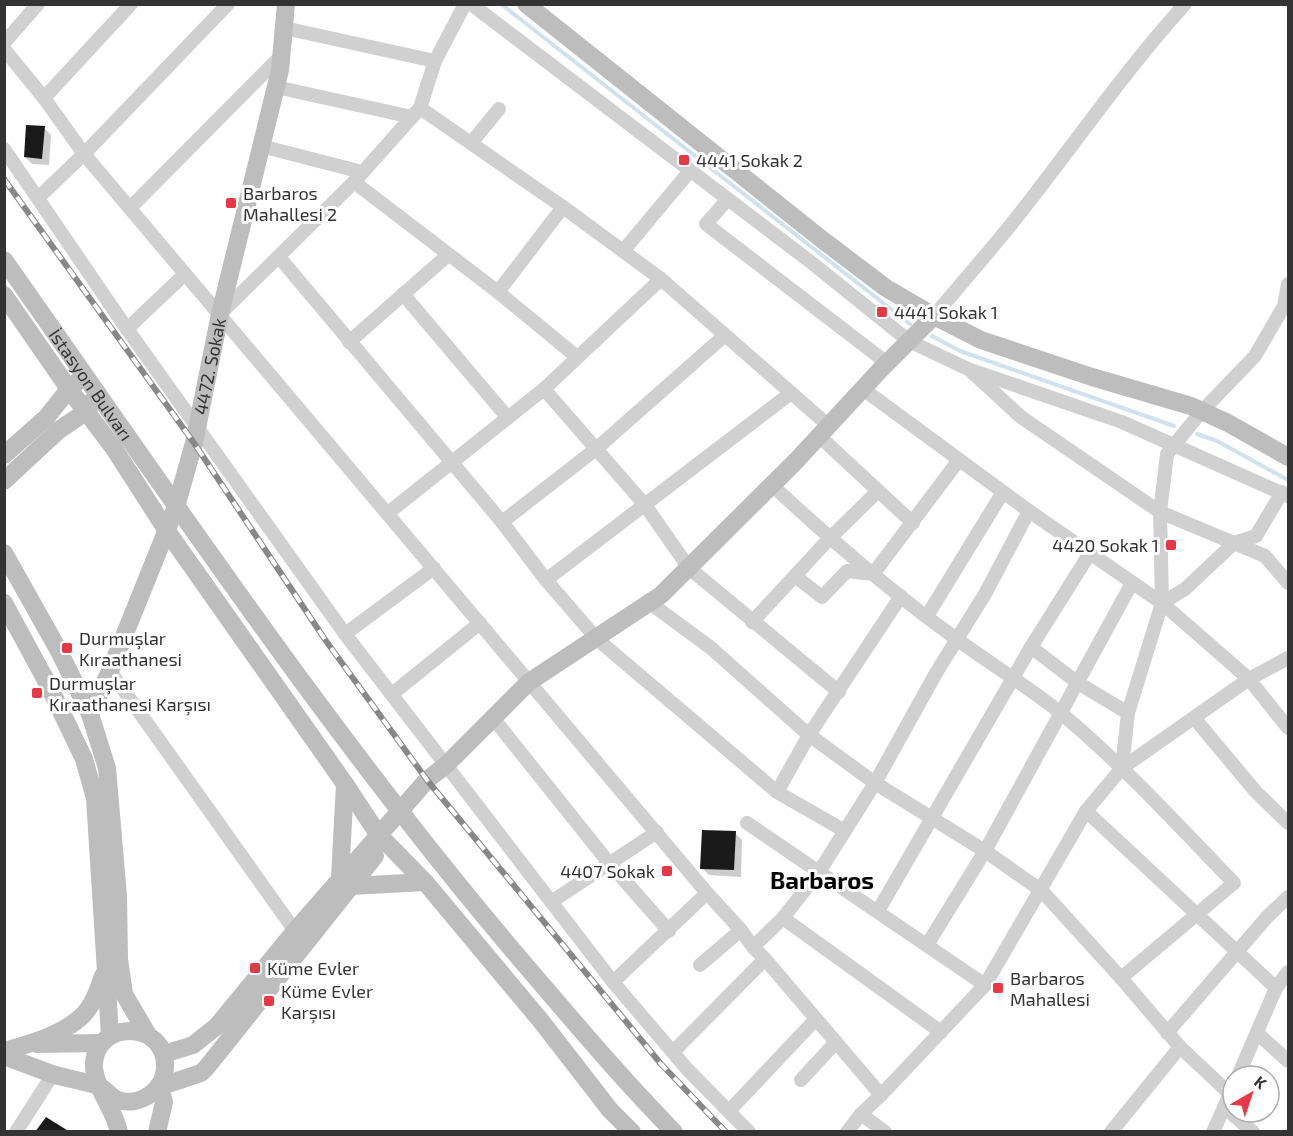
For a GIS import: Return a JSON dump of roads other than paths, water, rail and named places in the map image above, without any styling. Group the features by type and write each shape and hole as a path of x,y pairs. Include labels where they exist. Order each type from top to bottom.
{"street":[{"path":"4,43 38,4"},
{"path":"44,98 130,4"},
{"path":"38,198 84,154 228,4"},
{"name":"4472. Sokak","path":"90,714 110,671 176,507 220,314 276,87 286,4"},
{"path":"220,314 358,177 416,112 435,61 465,4"},
{"path":"471,4 812,263 909,341 968,369 1122,422 1285,494 1256,536 1234,543 1185,589 1162,603"},
{"path":"526,4 886,288 981,340 1202,411 1228,423 1288,458"},
{"path":"159,1087 195,1075 207,1067 346,882 403,815 433,787 446,765 529,682 661,595 772,485 934,316 1028,204 1087,123 1157,35 1185,4"},
{"path":"284,28 435,61"},
{"path":"4,50 44,98 84,154 707,893 881,1095"},
{"path":"130,208 281,56"},
{"path":"276,87 416,112 471,143 661,279 791,393 878,491 913,523"},
{"path":"471,143 499,109"},
{"path":"261,146 358,177 448,255 498,292 577,357"},
{"path":"4,149 127,329 345,634 612,982 673,1052 749,1131"},
{"path":"623,252 690,171"},
{"path":"727,200 706,224 887,363"},
{"path":"498,292 563,207"},
{"path":"349,342 448,255"},
{"path":"279,257 502,522 546,580 597,639 777,792 845,831"},
{"name":"İstasyon Bulvarı","path":"4,260 176,507 355,754 487,921 580,1029 674,1131"},
{"path":"127,329 186,274"},
{"path":"388,513 544,389 661,279"},
{"path":"1122,768 1128,713 1162,603 1160,512 1167,454 1202,411 1255,356 1284,306 1288,284"},
{"path":"403,294 508,418"},
{"name":"İstasyon Bulvarı","path":"4,295 113,447 167,531 382,839 425,882 541,1021 610,1110 632,1131"},
{"path":"502,522 596,449 724,336"},
{"path":"48,357 55,400 52,424"},
{"path":"968,369 1021,417 1160,512 1265,556 1288,583"},
{"path":"4,455 52,424 87,411 94,399 92,384 84,380 69,388 52,424 4,481"},
{"path":"544,389 645,505 689,568 839,692"},
{"path":"863,389 1029,511 1162,603 1249,679 1288,728"},
{"path":"546,580 791,393"},
{"path":"52,424 80,426 99,434 113,447"},
{"path":"873,574 959,460"},
{"path":"772,485 829,539 873,574 957,639 1060,713 1122,768 1234,883 1121,978"},
{"path":"752,622 829,539 878,491"},
{"path":"927,616 1003,492"},
{"path":"753,947 783,918 819,872 845,831 875,783 936,673 985,594 1029,511"},
{"path":"4,553 59,651 90,714 107,768 124,994 148,1035"},
{"path":"878,911 1031,647 1090,553"},
{"path":"345,634 434,568"},
{"path":"795,576 822,597 847,571 873,574"},
{"path":"927,945 985,851 1132,583"},
{"path":"777,792 809,735 901,596"},
{"path":"4,603 9,618 84,759 95,798 105,971 106,1039 96,1053 94,1064 95,1076 117,1120 120,1131"},
{"path":"650,603 711,648 809,735 875,783 985,851 1042,891 1121,978 1167,1033 1221,1088"},
{"path":"392,694 480,623"},
{"path":"1031,647 1078,682 1128,713"},
{"path":"847,1131 985,985 1042,891 1086,811 1122,768 1249,679 1288,658"},
{"path":"110,671 295,931"},
{"path":"493,718 609,863 669,931"},
{"path":"1195,719 1257,792 1288,823"},
{"path":"345,784 346,882"},
{"path":"1086,811 1276,988"},
{"path":"747,823 985,985"},
{"path":"551,902 657,832"},
{"path":"164,1054 193,1045 217,1026 295,931 346,882 425,882"},
{"path":"612,982 707,893"},
{"path":"1167,1033 1288,897"},
{"path":"783,918 941,1032"},
{"path":"700,965 741,930"},
{"path":"673,1052 765,959"},
{"path":"4,1051 31,1044 66,1028 81,1017 94,999 105,971"},
{"path":"1243,1064 1276,988 1288,972"},
{"path":"729,1111 816,1019"},
{"path":"4,1056 53,1074 100,1086 118,1100 129,1102 151,1095 159,1087 164,1076 166,1065 164,1054 155,1040 148,1035 129,1030 106,1039 31,1044"},
{"path":"1257,1033 1288,1061"},
{"path":"801,1080 836,1042"},
{"path":"1111,1131 1180,1047"},
{"path":"16,1131 53,1074"},
{"path":"157,1131 164,1102 159,1087"},
{"path":"861,1114 885,1131"},
{"path":"1213,1131 1221,1114"}],"waterway":[{"path":"501,4 910,324"},
{"path":"932,336 960,351 1174,426"},
{"path":"1197,434 1217,441 1288,480"}],"railway":[{"path":"4,179 194,443 326,641 427,780 661,1064 726,1132"}],"place":[{"name":"4441 Sokak 2","path":"684,160"},
{"name":"Barbaros Mahallesi 2","path":"231,203"},
{"name":"4441 Sokak 1","path":"882,312"},
{"name":"4420 Sokak 1","path":"1171,545"},
{"name":"Durmuşlar Kıraathanesi","path":"67,648"},
{"name":"Durmuşlar Kıraathanesi Karşısı","path":"37,693"},
{"name":"4407 Sokak","path":"667,871"},
{"name":"Küme Evler","path":"255,968"},
{"name":"Barbaros Mahallesi","path":"998,988"},
{"name":"Küme Evler Karşısı","path":"269,1001"}],"district":[{"name":"Barbaros","path":"822,879"}]}
